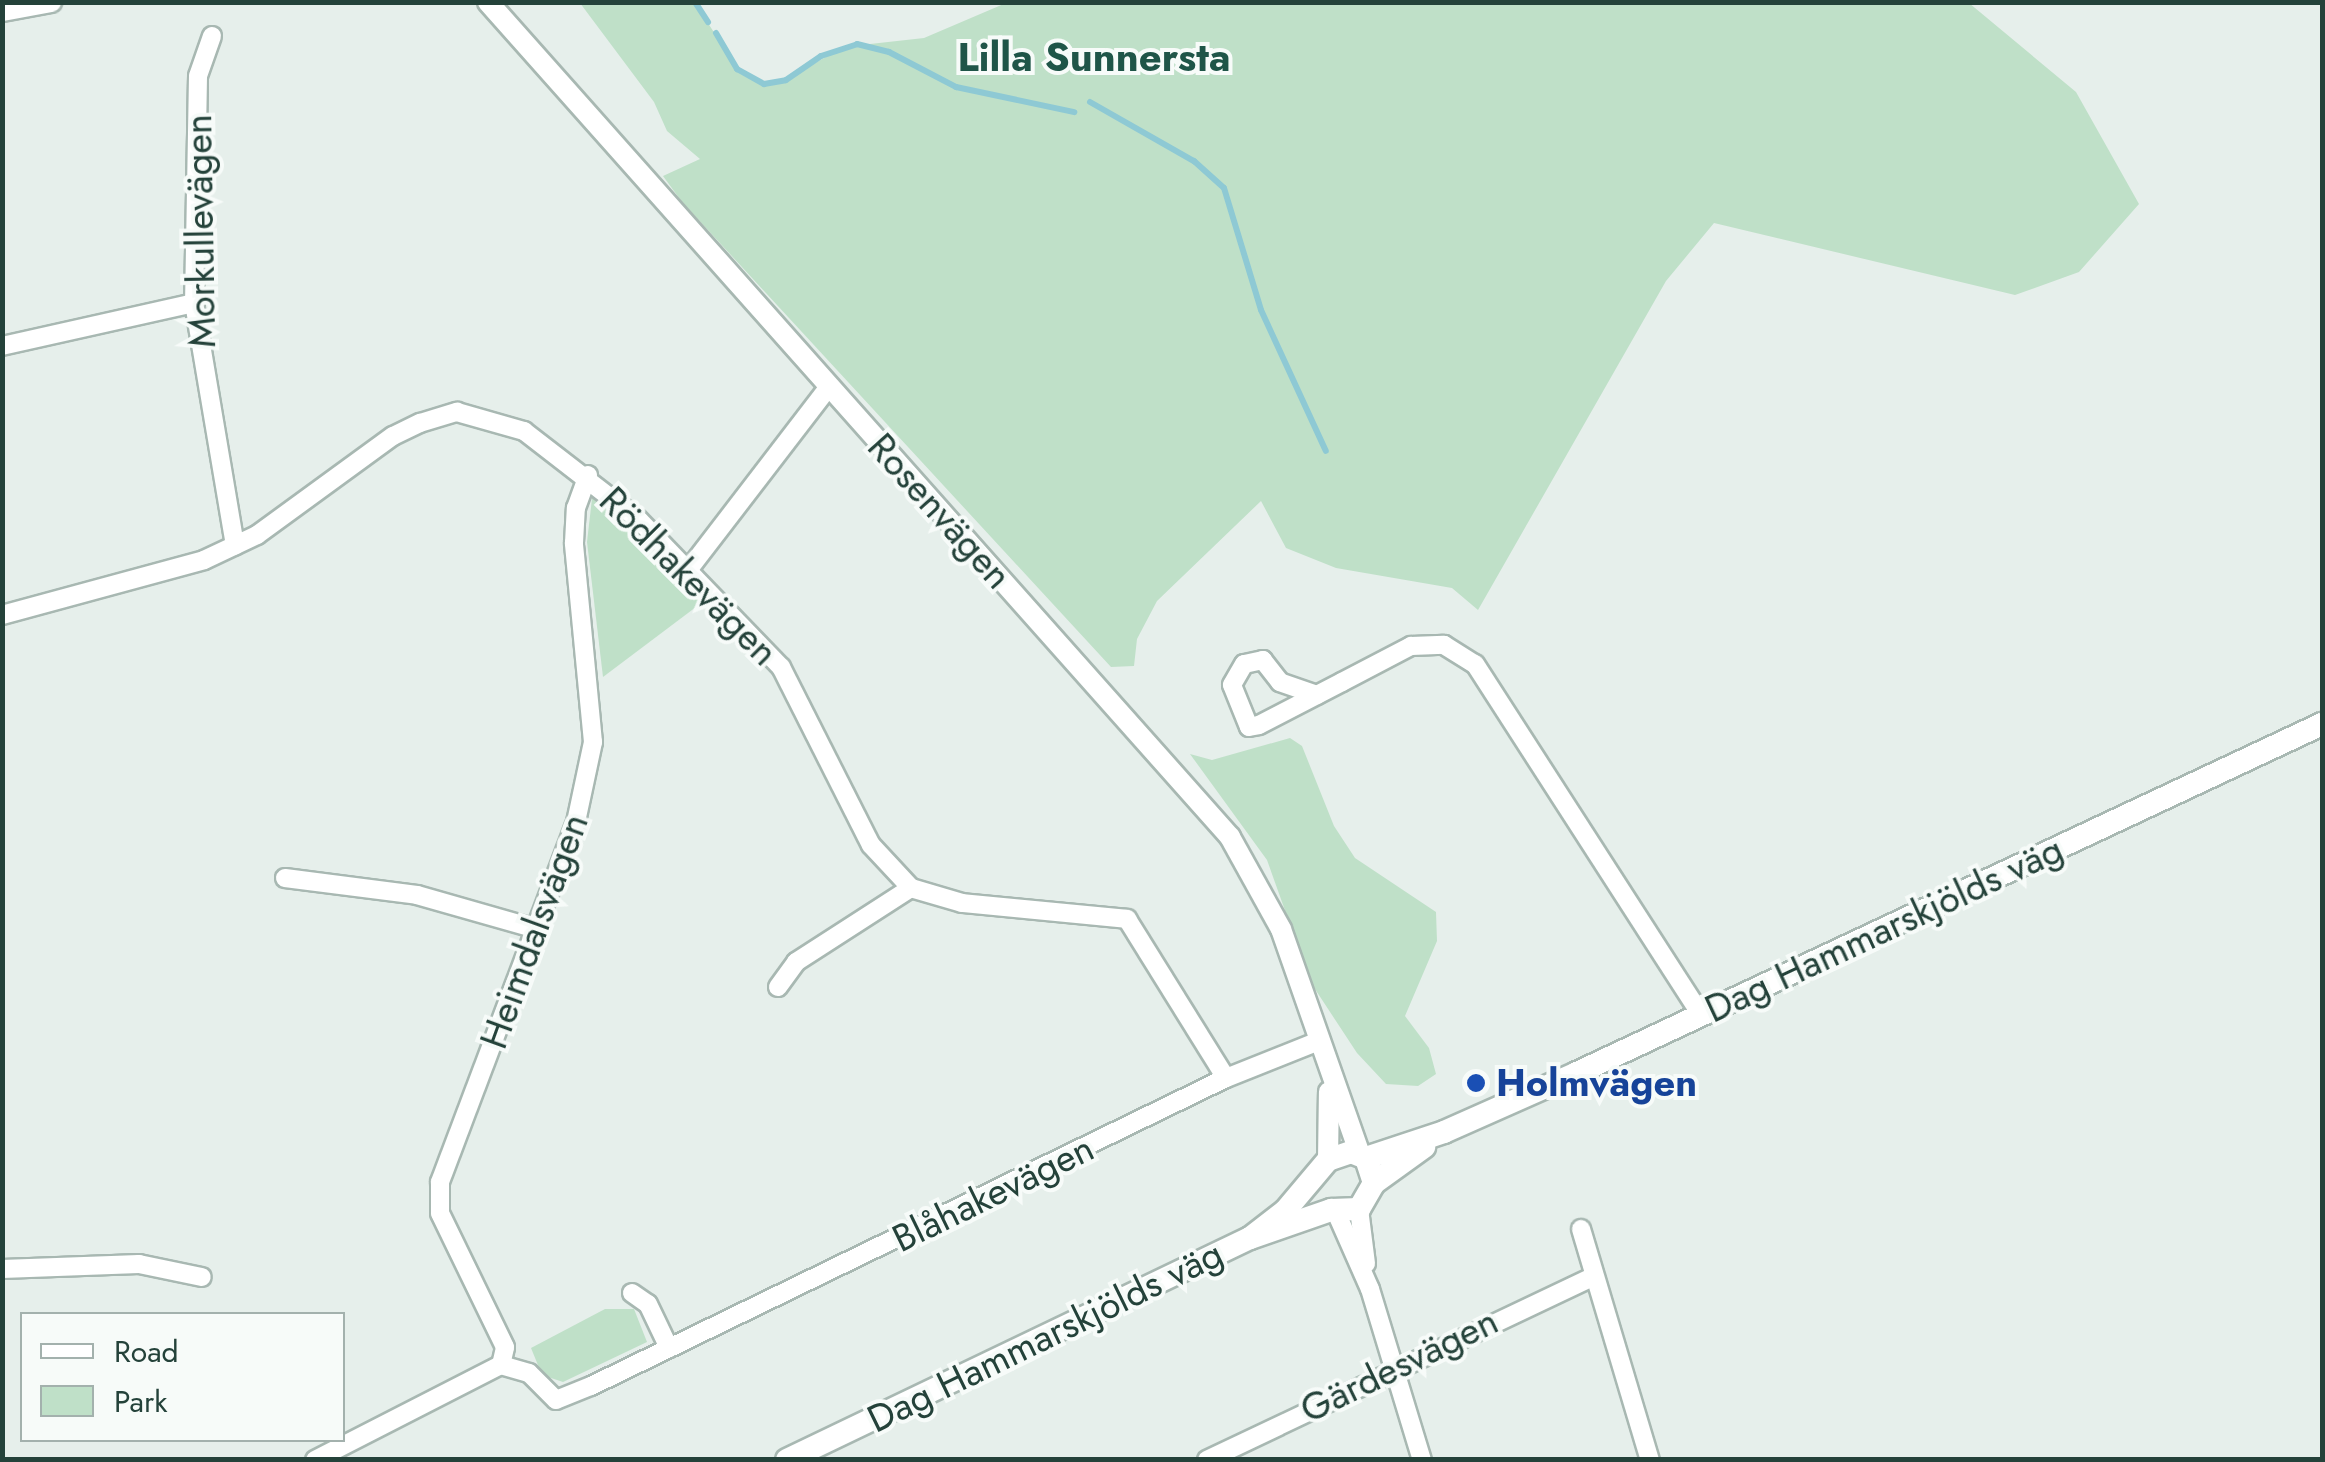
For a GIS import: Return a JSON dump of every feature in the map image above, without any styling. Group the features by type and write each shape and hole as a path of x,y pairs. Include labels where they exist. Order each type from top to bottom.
{"main road":[{"name":"Dag Hammarskjölds väg","path":"1250,1238 1323,1169 1444,1132 2322,724"},
{"name":"Dag Hammarskjölds väg","path":"786,1460 1250,1238 1342,1210 1444,1132"},
{"path":"1363,1156 1374,1183"},
{"path":"1323,1169 1319,1194 1342,1210"}],"street":[{"path":"2,11 51,2"},
{"name":"Rosenvägen","path":"488,2 1230,837 1267,897 1363,1156"},
{"name":"Morkullevägen","path":"212,36 198,76 194,303 235,546"},
{"path":"2,346 194,303"},
{"path":"690,568 828,388"},
{"name":"Rödhakevägen","path":"2,615 204,560 235,546 393,436 457,412 524,432 588,475 690,568 780,666 871,845 911,888"},
{"name":"Heimdalsvägen","path":"501,1364 506,1347 448,1232 438,1196 533,928 576,822 593,742 574,542 576,508 588,475"},
{"path":"1317,695 1280,682 1263,660 1244,664 1232,685 1249,727 1430,642 1475,664 1702,1015"},
{"path":"284,878 417,896 533,928"},
{"path":"778,988 796,962 911,888 962,903 1128,920 1226,1078"},
{"name":"Rosenvägen","path":"1322,1050 1333,1122 1323,1169"},
{"name":"Blåhakevägen","path":"501,1364 529,1373 556,1400 1226,1078 1322,1050"},
{"path":"1342,1210 1422,1460"},
{"path":"1581,1229 1650,1460"},
{"path":"2,1269 139,1264 202,1278"},
{"name":"Gärdesvägen","path":"1211,1459 1593,1277"},
{"path":"632,1293 648,1304 669,1348"},
{"path":"315,1460 501,1364"}],"green space":[{"path":"580,3 695,3 737,68 764,84 786,80 843,47 924,38 1006,3 1969,3 2076,92 2139,204 2079,272 2015,295 1714,223 1666,281 1478,610 1452,588 1336,568 1286,548 1261,501 1157,601 1137,639 1134,666 1111,667 682,202 663,176 700,159 667,131 654,102"},
{"path":"593,490 704,601 603,677 587,542"},
{"path":"1290,738 1302,746 1334,826 1355,858 1436,912 1437,941 1405,1016 1429,1048 1436,1074 1418,1086 1386,1084 1357,1053 1311,983 1267,860 1190,754 1212,760"},
{"path":"605,1309 634,1309 647,1342 563,1382 542,1375 531,1348"}],"waterway":[{"path":"695,2 708,22"},
{"path":"716,33 737,69 764,84 786,80 821,56 857,44 889,52 956,87 1074,112"},
{"path":"1090,102 1194,161 1224,188 1261,310 1326,451"}],"place":[{"name":"Holmvägen","path":"1476,1083"}],"district":[{"name":"Lilla Sunnersta","path":"1094,57"}]}
